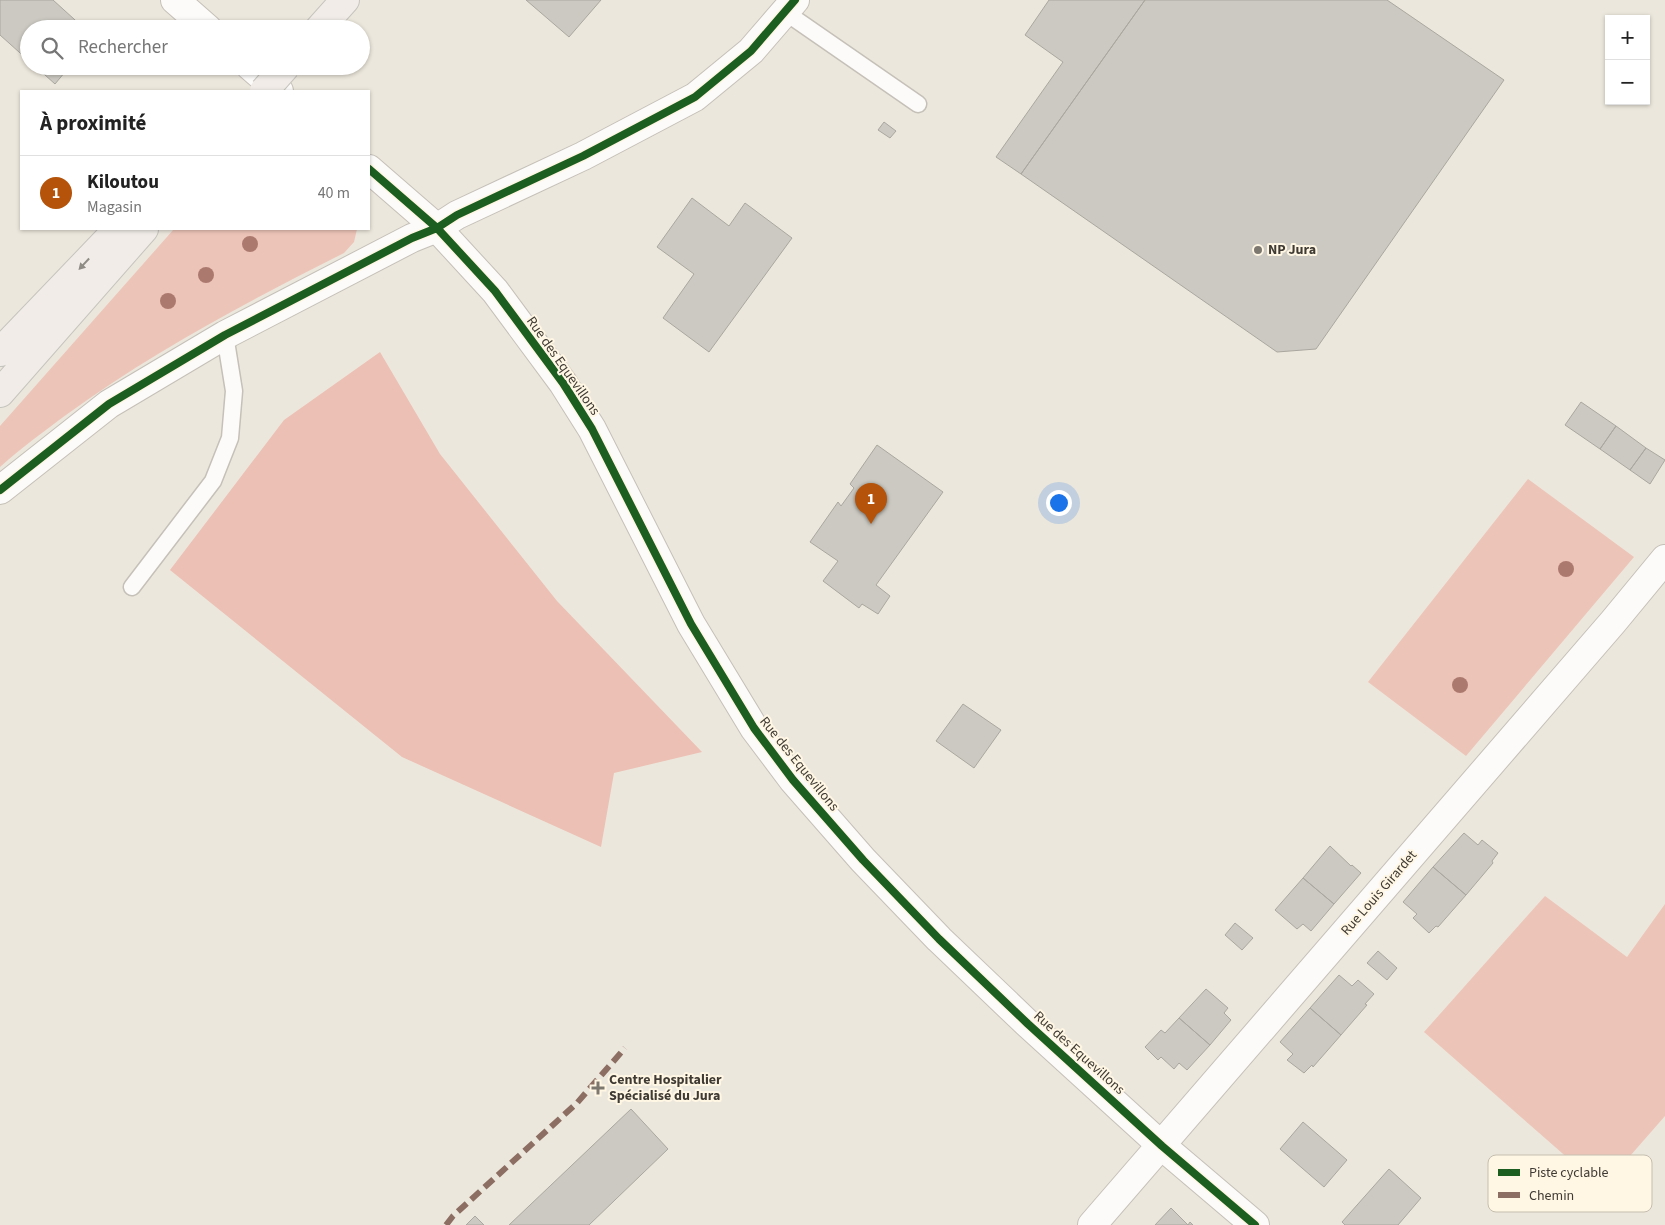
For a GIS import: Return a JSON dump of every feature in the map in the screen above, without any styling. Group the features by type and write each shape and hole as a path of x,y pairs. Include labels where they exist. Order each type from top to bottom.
{"main road":[{"path":"327,20 345,0"},
{"path":"265,90 278,75"},
{"path":"0,352 117,230"},
{"path":"0,393 143,230"}],"street":[{"path":"175,0 198,20"},
{"path":"0,490 109,404 226,335 412,238 437,228 457,215 583,156 695,97 751,51 790,6"},
{"path":"260,75 278,90"},
{"name":"Rue des Equevillons","path":"370,170 437,228 495,291 564,383 592,429 696,633 754,728 793,780 864,860 939,939 1162,1146 1255,1225"},
{"name":"Rue Louis Girardet","path":"1092,1225 1613,622 1665,559"}],"lane":[{"path":"790,6 918,104"},
{"path":"132,587 213,481 230,438 234,391 226,335"}],"shaded area":[{"path":"173,230 357,230 354,242 344,253 202,328 133,370 66,415 0,467 0,426"},
{"path":"380,352 440,454 557,601 702,752 614,773 601,847 402,757 170,570 284,420"},
{"path":"1528,479 1634,557 1466,756 1368,682"},
{"path":"1545,896 1627,957 1665,904 1665,1116 1631,1155 1564,1155 1424,1032"}],"building":[{"path":"0,0 53,0 75,20 20,20 20,53 0,35"},
{"path":"526,0 601,0 569,37"},
{"path":"1049,0 1145,0 1021,174 996,157 1063,62 1025,35"},
{"name":"NP Jura","path":"1145,0 1387,0 1504,80 1316,349 1277,352 1021,174"},
{"path":"45,75 62,75 55,84"},
{"path":"884,122 896,131 890,138 878,130"},
{"path":"692,198 729,226 745,203 792,238 709,352 663,318 694,274 657,247"},
{"path":"1581,402 1616,426 1600,449 1565,425"},
{"path":"1616,426 1646,448 1630,470 1600,449"},
{"path":"877,445 943,492 876,585 890,596 878,614 862,604 859,608 823,581 838,561 810,542 838,502 841,506 854,488 850,484"},
{"path":"1646,448 1665,460 1650,484 1630,470"},
{"path":"963,704 1001,730 974,768 936,741"},
{"path":"1464,833 1478,845 1482,840 1498,853 1492,861 1493,863 1466,895 1433,867"},
{"path":"1330,846 1361,873 1334,904 1303,878"},
{"path":"1433,867 1466,895 1438,927 1436,926 1429,933 1413,918 1417,914 1403,902"},
{"path":"1303,878 1334,904 1311,931 1303,924 1297,929 1275,910"},
{"path":"1235,923 1253,938 1242,950 1225,935"},
{"path":"1378,951 1397,968 1387,980 1367,963"},
{"path":"1339,975 1352,986 1358,980 1374,994 1341,1035 1310,1008"},
{"path":"1206,989 1228,1008 1224,1013 1231,1020 1210,1045 1179,1018"},
{"path":"1310,1008 1341,1035 1313,1067 1312,1065 1304,1073 1287,1060 1293,1054 1280,1042"},
{"path":"1179,1018 1210,1045 1187,1070 1179,1063 1174,1069 1161,1057 1158,1060 1145,1047 1161,1030 1165,1033"},
{"path":"631,1109 668,1149 589,1225 509,1225"},
{"path":"1303,1122 1347,1160 1324,1187 1280,1149"},
{"path":"1389,1169 1421,1198 1398,1225 1345,1225 1342,1222"},
{"path":"1171,1208 1188,1225 1155,1225"},
{"path":"475,1216 484,1225 466,1225"}],"marked path":[{"path":"446,1225 453,1216 577,1103 625,1048"}],"cycle path":[{"path":"0,490 109,404 225,335 412,238 437,228 457,215 583,156 695,97 751,51 795,0"},
{"path":"370,170 437,228 495,291 563,383 592,429 691,624 754,728 793,780 863,860 939,939 1028,1024 1162,1146 1255,1225"}],"place":[{"name":"NP Jura","path":"1258,250"},
{"name":"Kiloutou","path":"871,524"},
{"name":"Centre Hospitalier Spécialisé du Jura","path":"598,1088"}]}
